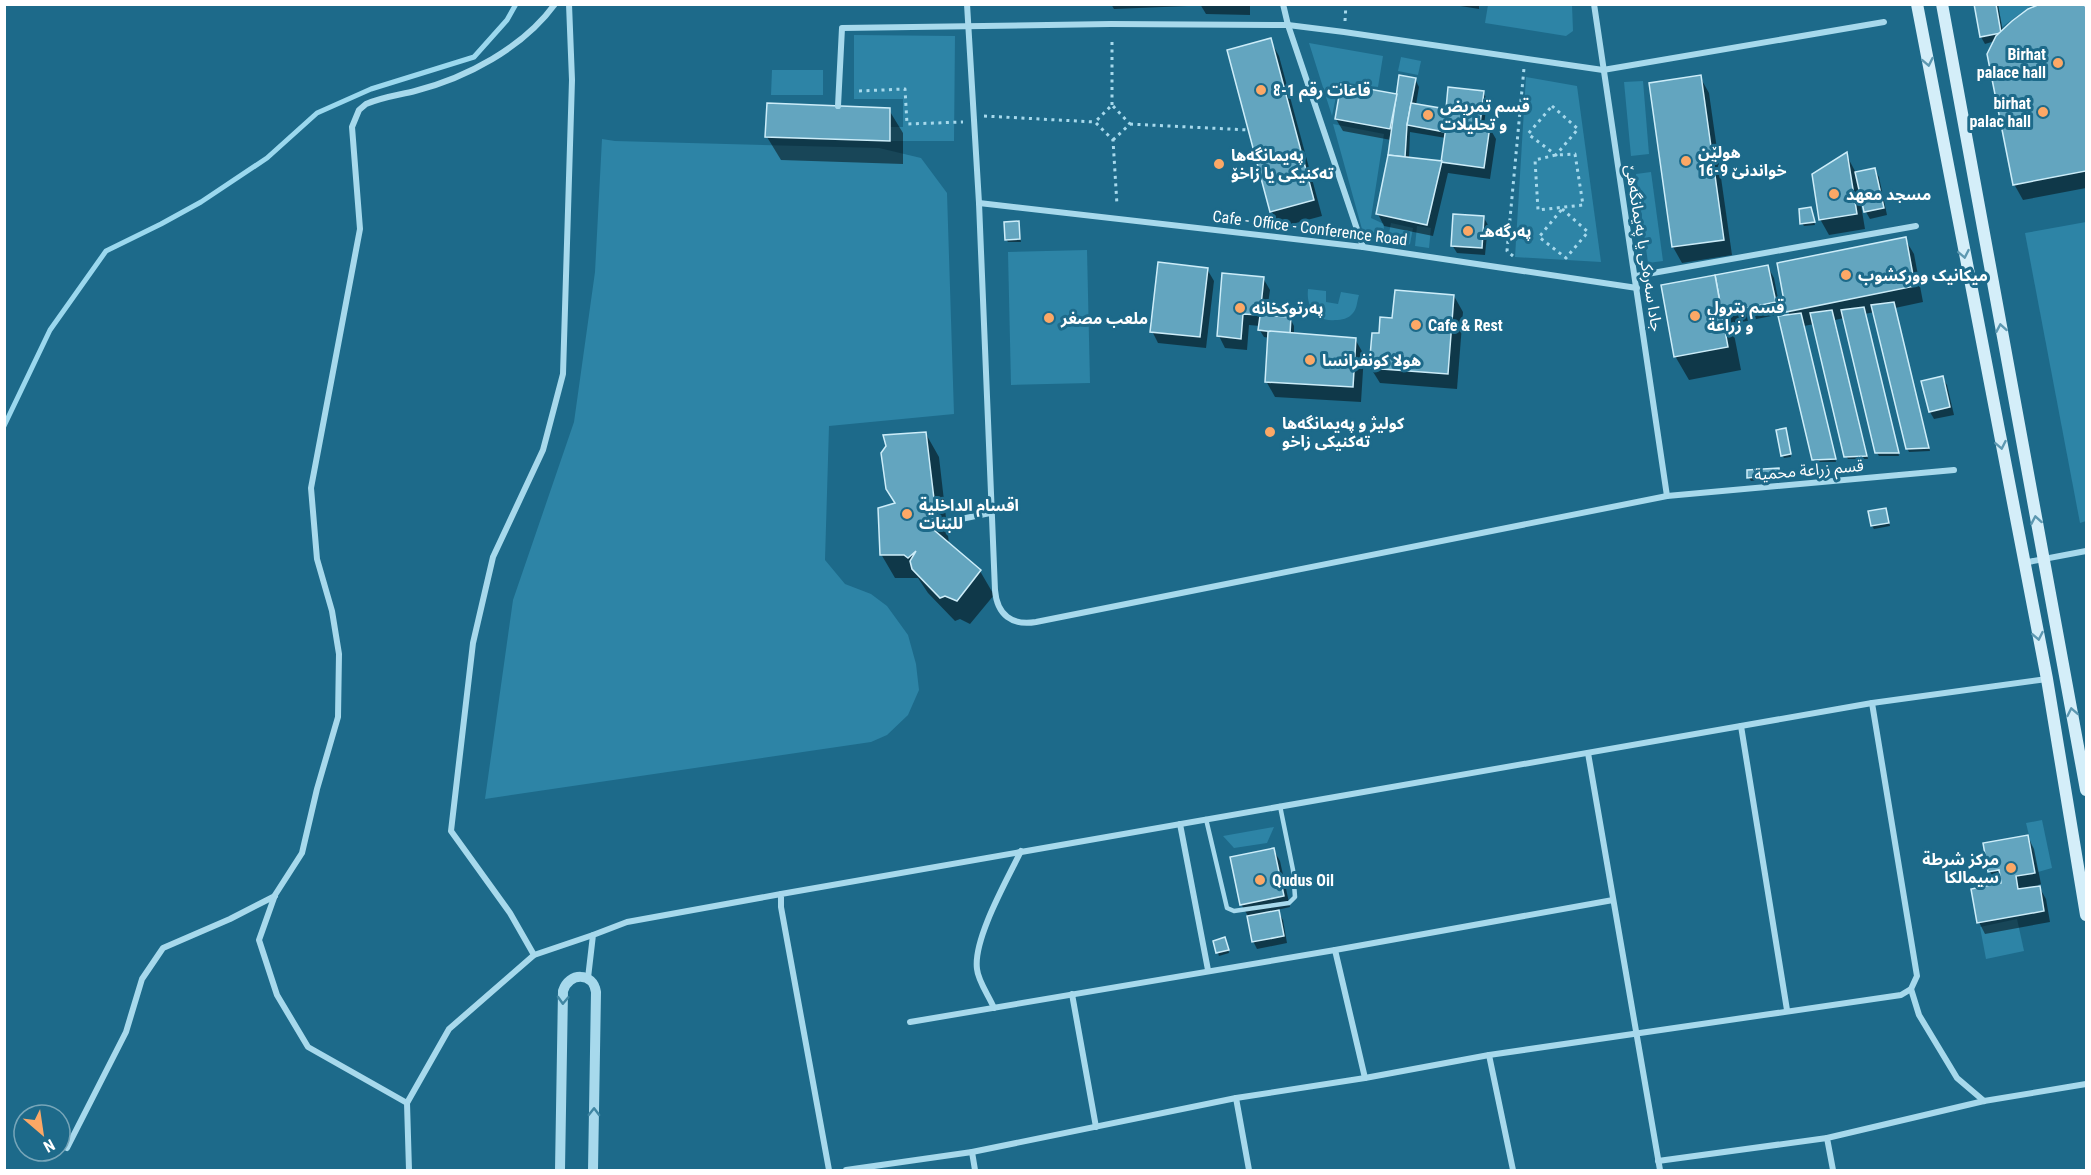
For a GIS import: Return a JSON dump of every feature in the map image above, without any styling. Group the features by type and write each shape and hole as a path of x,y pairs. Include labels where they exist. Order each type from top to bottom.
{"main road":[{"path":"1917,4 2047,679 2086,915"},
{"path":"1942,4 2086,790"}],"street":[{"path":"407,1103 308,1047 277,995 260,940 275,895 302,853 317,789 338,717 339,654 332,611 317,559 311,488 360,230 352,127 359,110 374,100 416,91 478,66 506,49 532,29 546,17 555,4"},
{"path":"534,955 510,913 451,831 473,643 493,556 543,450 563,374 572,80 568,4"},
{"name":"قسم زراعة محمية","path":"967,4 979,203 995,600 999,610 1016,622 1026,624 1667,496 1954,470"},
{"path":"1283,4 1288,26 1363,247"},
{"name":"جادا سه‌ره‌كى يا په‌يمانگه‌هێ","path":"1594,4 1667,496"},
{"path":"838,106 842,28 1111,24 1288,26 1344,32 1603,70 1884,22"},
{"name":"Cafe - Office - Conference Road","path":"979,203 1363,247 1637,288"},
{"path":"1636,276 1916,226"},
{"path":"937,524 990,513"},
{"path":"2023,563 2086,551"},
{"path":"409,1170 407,1103 449,1029 534,955 627,922 1872,703 2047,679"},
{"path":"846,1170 972,1152 1236,1098 1365,1078 1489,1055 1901,995 1911,988 1917,976 1872,703"},
{"path":"1741,726 1787,1010"},
{"path":"1588,753 1660,1170"},
{"path":"1180,824 1208,970"},
{"path":"994,1008 977,970 978,947 1021,851"},
{"path":"781,894 783,918 829,1170"},
{"path":"72,1138 126,1032 142,979 163,948 230,919 275,895"},
{"path":"910,1022 1208,970 1335,951 1613,900"},
{"path":"588,978 592,936"},
{"path":"1335,951 1365,1078"},
{"path":"560,1170 563,991 572,978 583,976 588,978 596,992 593,1170"},
{"path":"1911,988 1919,1016 1957,1078 1984,1101"},
{"path":"1072,994 1096,1126"},
{"path":"1489,1055 1513,1170"},
{"path":"1658,1161 1827,1138 1984,1101 2086,1084"},
{"path":"1236,1098 1249,1170"},
{"path":"1827,1138 1833,1170"},
{"path":"972,1152 975,1170"}],"lane":[{"path":"1206,819 1227,908 1234,911 1289,903 1295,897 1293,870 1280,806"}],"path":[{"path":"1344,32 1347,4"},
{"path":"1112,42 1112,105 1130,124 1248,130"},
{"path":"1525,59 1507,251 1530,272"},
{"path":"859,91 905,89 907,124 974,119 1095,122 1113,140 1117,205"},
{"path":"1095,122 1112,105"},
{"path":"1552,106 1578,129 1556,155 1528,134 1552,106"},
{"path":"1113,140 1130,124"},
{"path":"1575,154 1583,205 1562,209 1538,210 1535,160 1556,155 1575,154"},
{"path":"1562,209 1588,232 1566,258 1539,237 1562,209"}],"shaded area":[{"path":"2032,4 2002,27 1998,5"},
{"path":"1488,5 1572,5 1573,31 1566,36 1485,23"},
{"path":"854,35 955,36 954,141 890,141 890,127 903,127 903,99 854,99"},
{"path":"1309,43 1383,56 1378,87 1339,82 1332,116"},
{"path":"1401,57 1421,61 1418,75 1398,71"},
{"path":"772,70 823,70 823,95 771,95"},
{"path":"1526,77 1577,86 1601,262 1515,257"},
{"path":"1643,81 1649,154 1631,156 1624,82"},
{"path":"1333,124 1384,134 1371,218 1384,224 1383,243 1365,240"},
{"path":"602,139 879,148 921,158 947,193 954,414 829,426 825,560 845,584 871,594 887,606 908,635 916,664 919,690 908,715 887,735 871,742 485,799 513,600 574,422 595,272"},
{"path":"1651,172 1663,261 1648,263 1636,174"},
{"path":"2086,222 2086,521 2080,523 2025,233"},
{"path":"1391,223 1413,228 1410,244 1405,247 1387,243"},
{"path":"1417,226 1431,228 1429,248 1415,246"},
{"name":"ملعب مصغر","path":"1087,250 1090,383 1011,385 1008,252"},
{"path":"1308,289 1326,291 1326,302 1338,304 1341,292 1359,295 1351,315 1345,319 1328,320 1322,319 1314,312 1309,302"},
{"path":"2042,820 2052,868 2038,872 2026,823"},
{"path":"1274,827 1267,843 1234,848 1223,836"},
{"path":"2017,919 2024,951 1986,959 1980,927"}],"building":[{"path":"1974,4 1996,4 2001,33 1980,37"},
{"name":"birhat palac hall","path":"2040,4 2083,4 2086,7 2086,171 2013,185 1987,54 1996,36 2028,9"},
{"name":"قاعات رقم 1-8","path":"1271,38 1314,200 1270,212 1227,50"},
{"path":"1399,75 1416,78 1407,125 1405,157 1388,155"},
{"name":"هولێن خواندنێ 9-16","path":"1701,75 1724,240 1672,247 1649,83"},
{"path":"1341,84 1397,94 1390,129 1335,119"},
{"path":"1448,87 1484,91 1480,124 1447,120"},
{"path":"767,103 890,108 890,141 765,137"},
{"name":"قسم تمریض و تحلیلات","path":"1411,103 1446,109 1445,132 1407,125"},
{"path":"1447,120 1490,126 1484,168 1441,162"},
{"name":"مسجد معهد","path":"1847,152 1857,214 1819,220 1812,174"},
{"path":"1388,155 1442,161 1427,225 1376,214"},
{"path":"1875,168 1884,208 1864,212 1855,172"},
{"path":"1811,207 1815,222 1800,224 1799,209"},
{"name":"په‌رگه‌هـ","path":"1453,214 1484,216 1482,248 1451,246"},
{"path":"1019,221 1020,239 1005,240 1004,222"},
{"name":"میکانیک وورکشوب","path":"1906,237 1915,286 1786,312 1777,263"},
{"path":"1158,262 1208,268 1200,337 1150,332"},
{"path":"1768,265 1776,302 1722,313 1715,275"},
{"name":"په‌رتوكخانه‌","path":"1222,273 1264,277 1260,315 1243,314 1241,339 1217,336"},
{"name":"قسم بترول و زراعة","path":"1715,275 1728,347 1674,357 1661,285"},
{"name":"Cafe & Rest","path":"1395,290 1454,295 1448,374 1369,368 1372,333 1379,333 1380,317 1392,318"},
{"path":"1262,302 1277,304 1275,316 1291,317 1290,334 1258,330"},
{"path":"1894,302 1929,448 1906,449 1871,305"},
{"path":"1864,307 1899,453 1875,453 1841,310"},
{"path":"1832,310 1867,456 1844,457 1810,313"},
{"path":"1801,313 1836,459 1812,460 1778,316"},
{"name":"هولا كونفرانسا","path":"1268,332 1356,338 1353,387 1265,382"},
{"path":"1943,376 1950,407 1929,412 1921,381"},
{"path":"1786,428 1791,454 1781,456 1776,430"},
{"name":"اقسام الداخلیة للبنات","path":"926,432 937,524 934,530 981,570 957,601 945,596 940,598 912,569 910,561 916,551 908,558 904,555 880,555 878,508 895,503 886,489 881,453 886,446 883,435"},
{"path":"1779,468 1780,475 1747,478 1747,470"},
{"path":"1886,508 1889,523 1871,526 1868,511"},
{"path":"2028,835 2035,873 2016,876 2018,889 2040,886 2044,911 1977,923 1971,889 2001,883 1999,870 1988,872 1983,843"},
{"path":"1274,848 1284,896 1240,905 1230,857"},
{"path":"1279,910 1284,936 1252,942 1247,916"},
{"path":"1225,937 1229,950 1216,953 1213,941"}],"waterway":[{"path":"4,426 50,330 106,251 201,202 267,158 317,113 371,89 474,57 507,20 516,4"}],"place":[{"name":"Birhat palace hall","path":"2058,63"},
{"name":"قاعات رقم 1-8","path":"1261,90"},
{"name":"birhat palac hall","path":"2043,112"},
{"name":"قسم تمریض و تحلیلات","path":"1428,115"},
{"name":"هولێن خواندنێ 9-16","path":"1686,161"},
{"name":"پەیمانگەها تەکنیکی یا زاخۆ","path":"1219,164"},
{"name":"مسجد معهد","path":"1834,194"},
{"name":"په‌رگه‌هـ","path":"1468,231"},
{"name":"میکانیک وورکشوب","path":"1846,275"},
{"name":"په‌رتوكخانه‌","path":"1240,308"},
{"name":"قسم بترول و زراعة","path":"1695,316"},
{"name":"ملعب مصغر","path":"1049,318"},
{"name":"Cafe & Rest","path":"1416,325"},
{"name":"هولا كونفرانسا","path":"1310,360"},
{"name":"كوليژ و په‌يمانگه‌ها ته‌كنيكى زاخو","path":"1270,432"},
{"name":"اقسام الداخلیة للبنات","path":"907,514"},
{"name":"مركز شرطة سيمالكا","path":"2011,868"},
{"name":"Qudus Oil","path":"1260,880"}]}
